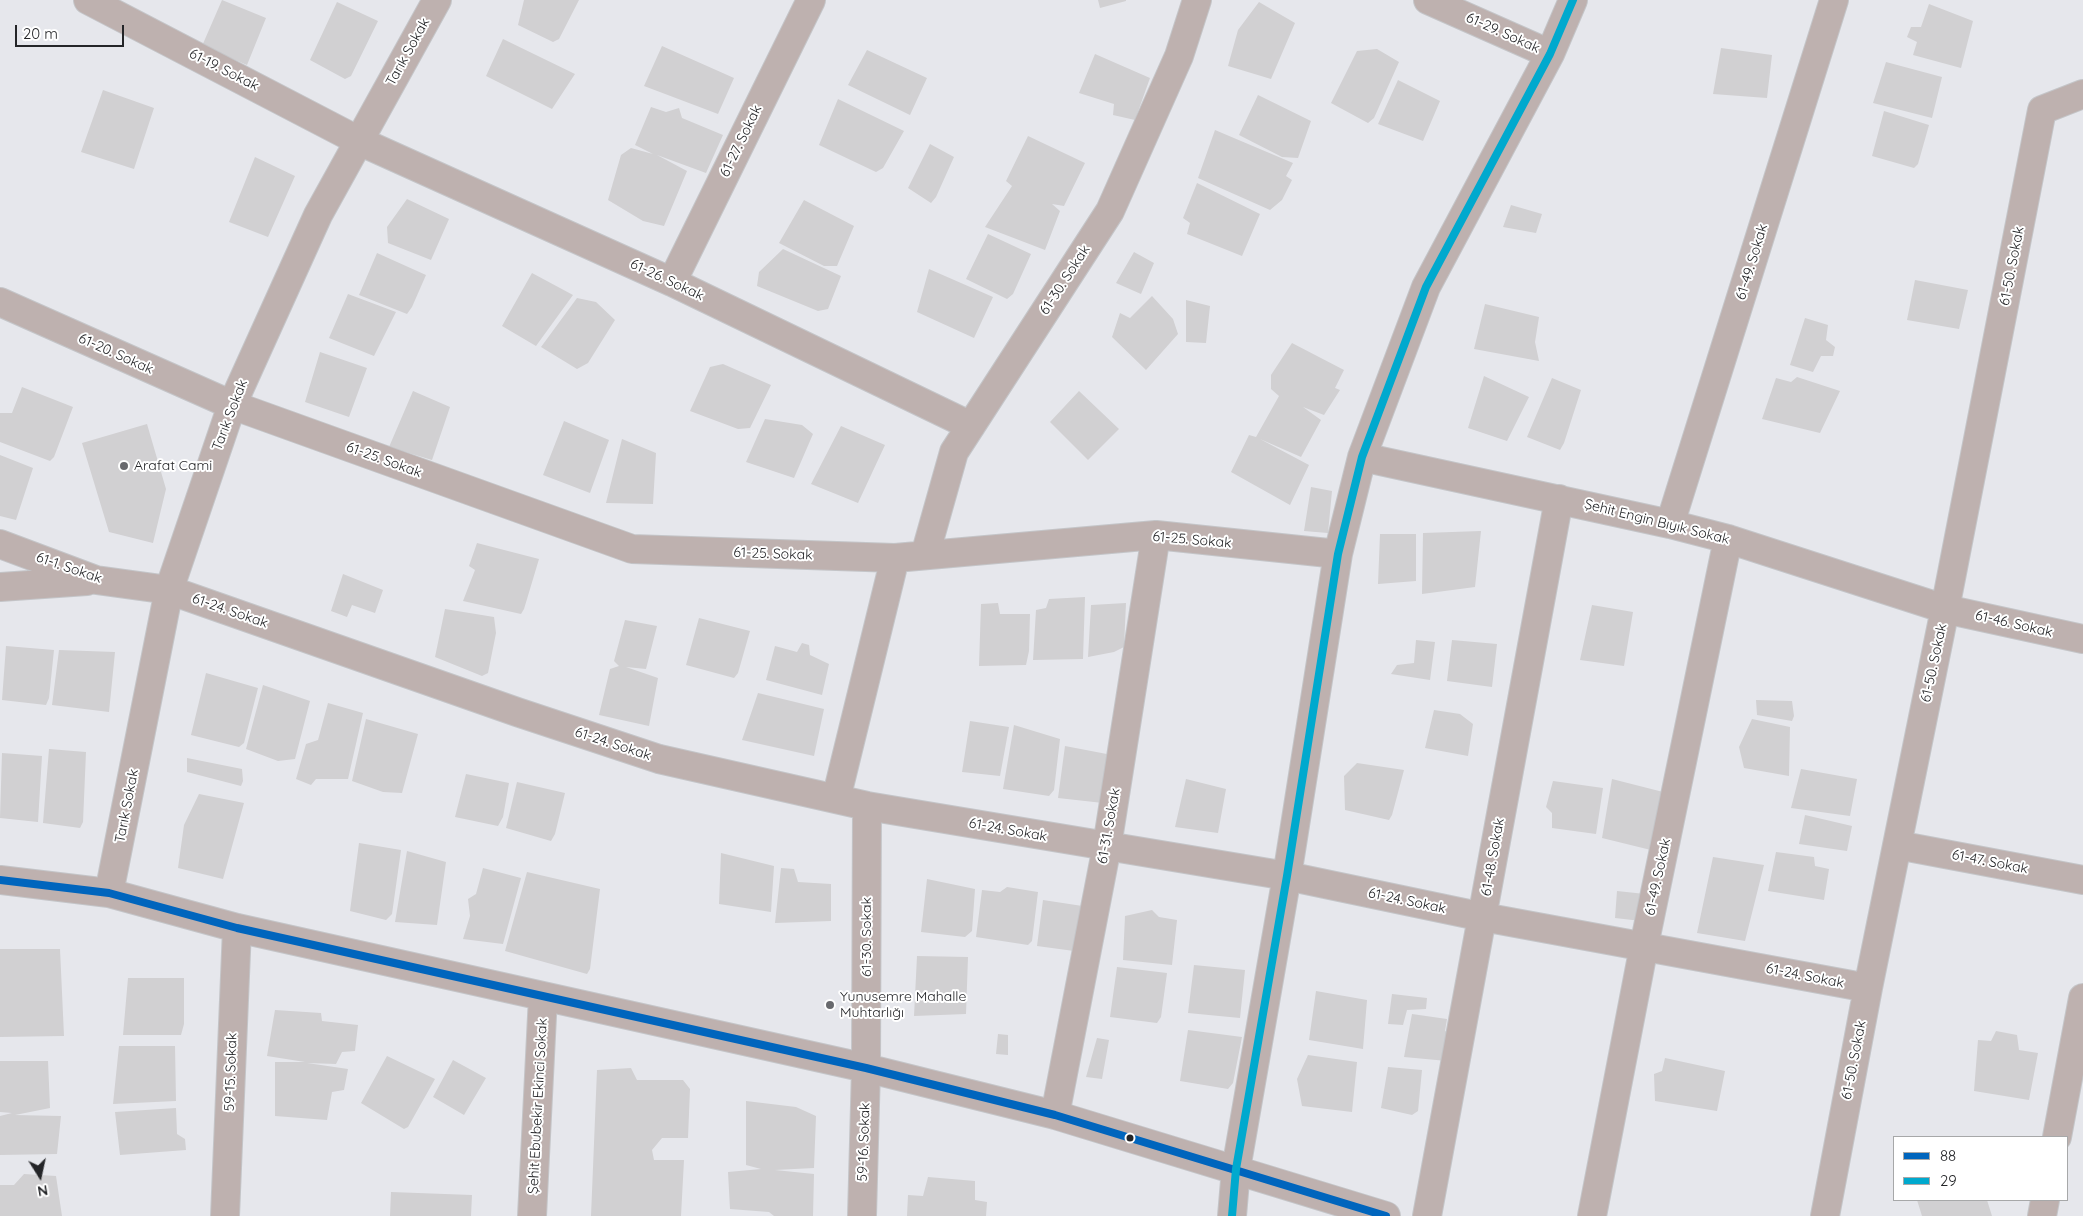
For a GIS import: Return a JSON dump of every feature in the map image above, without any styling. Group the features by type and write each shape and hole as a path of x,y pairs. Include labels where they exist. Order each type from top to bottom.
{"street":[{"name":"Tarık Sokak","path":"109,893 170,590 232,405 318,215 437,0"},
{"name":"61-27. Sokak","path":"672,282 811,0"},
{"name":"61-30. Sokak","path":"925,555 954,452 1110,211 1179,56 1197,0"},
{"name":"61-29. Sokak","path":"1428,0 1550,54"},
{"path":"1232,1216 1236,1169 1287,876 1338,554 1362,457 1426,287 1550,54 1573,0"},
{"name":"61-49. Sokak","path":"1670,524 1834,0"},
{"name":"61-19. Sokak","path":"95,1 359,141"},
{"name":"61-50. Sokak","path":"1825,1216 1868,988 1946,609 2042,110 2083,94"},
{"name":"61-26. Sokak","path":"359,141 672,282 971,426"},
{"name":"61-20. Sokak","path":"0,302 232,405"},
{"name":"61-25. Sokak","path":"232,405 632,549 895,558 1156,535 1338,554"},
{"name":"Şehit Engin Bıyık Sokak","path":"1362,457 1559,498 1728,539 1946,609"},
{"name":"61-48. Sokak","path":"1427,1216 1559,498"},
{"name":"61-31. Sokak","path":"1055,1114 1106,846 1156,535"},
{"name":"61-49. Sokak","path":"1592,1216 1644,946 1728,539"},
{"name":"61-1. Sokak","path":"0,544 96,580 170,590"},
{"path":"836,799 895,558"},
{"path":"0,588 96,580"},
{"name":"61-24. Sokak","path":"170,590 517,712 659,759 867,806 1287,876 1482,917 1868,988"},
{"name":"61-46. Sokak","path":"1946,609 2083,639"},
{"name":"61-30. Sokak","path":"866,1068 867,806"},
{"name":"61-47. Sokak","path":"1897,845 2083,880"},
{"path":"0,880 109,893 237,928 866,1068 1055,1114 1386,1216"},
{"name":"59-15. Sokak","path":"225,1216 237,928"},
{"name":"Şehit Ebubekir Ekinci Sokak","path":"532,1216 543,996"},
{"path":"2057,1136 2083,998"},
{"name":"59-16. Sokak","path":"862,1216 866,1068"},
{"path":"2042,1216 2045,1201"}],"building":[{"path":"222,0 266,18 247,65 202,46"},
{"path":"524,0 579,0 559,39 553,42 518,25"},
{"path":"1098,0 1126,0 1126,1 1100,8"},
{"path":"337,2 378,21 351,76 345,79 310,60"},
{"path":"1259,2 1295,23 1271,79 1228,66 1238,30"},
{"path":"1929,4 1973,21 1961,68 1913,55 1917,42 1907,37 1911,27 1921,27"},
{"path":"503,39 575,74 552,109 486,76"},
{"path":"662,46 734,78 718,114 644,86"},
{"path":"1721,48 1772,55 1767,98 1713,94"},
{"path":"1377,49 1399,62 1374,118 1368,123 1331,103 1357,51"},
{"path":"867,50 927,78 910,115 848,85"},
{"path":"1095,54 1150,78 1135,120 1113,115 1114,104 1079,93"},
{"path":"1886,62 1942,77 1932,118 1873,103"},
{"path":"1398,80 1440,101 1423,141 1378,124"},
{"path":"103,90 154,108 134,169 81,152"},
{"path":"1258,95 1311,121 1298,158 1282,157 1239,135"},
{"path":"838,99 904,131 883,168 876,172 819,145"},
{"path":"651,107 666,112 679,108 682,118 723,135 706,173 657,155 687,171 664,226 643,221 608,200 621,155 631,148 653,154 635,145"},
{"path":"1884,111 1929,125 1918,164 1914,168 1872,156"},
{"path":"1215,130 1293,163 1286,176 1292,180 1282,200 1270,210 1198,178"},
{"path":"1028,136 1085,163 1064,206 1052,204 1060,211 1045,250 985,227 1012,186 1006,181"},
{"path":"930,144 954,157 936,197 931,203 908,188"},
{"path":"255,157 295,176 268,237 229,222"},
{"path":"1197,183 1260,214 1242,256 1187,234 1190,223 1183,218"},
{"path":"407,199 449,219 431,260 388,243 387,227"},
{"path":"804,200 854,226 837,266 824,266 779,243"},
{"path":"1511,205 1542,214 1536,233 1503,227"},
{"path":"988,234 1031,254 1013,294 1007,299 966,279"},
{"path":"783,249 841,276 828,309 818,311 757,286 759,272"},
{"path":"1134,252 1154,263 1141,294 1116,283"},
{"path":"377,253 426,275 407,314 359,295"},
{"path":"929,269 993,297 974,338 917,312"},
{"path":"532,273 573,295 536,346 502,326"},
{"path":"1915,280 1968,290 1959,329 1907,320"},
{"path":"348,294 396,312 374,356 329,338"},
{"path":"1152,296 1173,319 1178,334 1146,370 1112,337 1120,313 1130,318"},
{"path":"577,298 596,302 615,320 588,363 577,369 541,347"},
{"path":"1186,300 1210,306 1206,343 1186,342"},
{"path":"1485,304 1539,317 1535,342 1539,361 1474,349"},
{"path":"1805,318 1828,325 1826,340 1835,347 1833,356 1821,356 1813,372 1790,365"},
{"path":"1292,343 1344,370 1335,388 1340,390 1324,415 1303,407 1321,420 1301,457 1260,439 1309,465 1290,505 1231,472 1249,435 1256,437 1279,396 1271,389 1271,375"},
{"path":"320,352 367,368 349,417 305,402"},
{"path":"723,364 771,385 750,428 738,429 690,411 710,367"},
{"path":"1484,376 1529,397 1507,441 1468,428"},
{"path":"1797,377 1840,391 1820,433 1762,419 1776,378 1791,382"},
{"path":"1552,378 1581,390 1560,450 1527,437"},
{"path":"22,387 73,407 54,457 50,461 0,442 0,413 12,413"},
{"path":"413,391 450,407 432,460 389,447"},
{"path":"1079,391 1119,429 1088,460 1050,422"},
{"path":"765,419 802,425 813,434 794,478 746,462"},
{"path":"564,421 609,440 590,493 543,475"},
{"name":"Arafat Cami","path":"147,424 166,489 153,543 109,532 82,443"},
{"path":"841,426 885,445 858,503 811,484"},
{"path":"622,439 656,453 653,504 606,503"},
{"path":"0,455 33,468 16,520 0,516"},
{"path":"1311,487 1332,491 1328,533 1304,531"},
{"path":"1481,531 1475,587 1422,594 1423,533"},
{"path":"1380,534 1416,534 1416,581 1378,584"},
{"path":"477,543 539,559 521,614 463,601 475,570 469,566"},
{"path":"343,574 383,590 375,613 352,605 347,617 331,611"},
{"path":"1085,597 1083,659 1033,660 1036,610 1046,608 1049,599"},
{"path":"998,603 1000,614 1030,614 1029,651 1026,665 979,666 981,604"},
{"path":"1126,603 1124,647 1114,652 1088,657 1091,605"},
{"path":"1592,605 1633,612 1624,666 1580,660"},
{"path":"445,609 494,617 496,633 488,673 482,676 435,657"},
{"path":"699,618 750,631 738,673 734,678 686,665"},
{"path":"625,620 657,626 646,669 626,667 658,678 649,726 599,715 610,669 619,666 614,661"},
{"path":"1416,640 1435,642 1430,680 1391,674 1397,665 1414,663"},
{"path":"1452,640 1497,644 1492,687 1447,681"},
{"path":"802,643 809,645 810,655 829,664 822,695 766,680 775,646 797,652"},
{"path":"6,646 54,650 49,698 46,705 2,700"},
{"path":"59,650 115,652 109,712 52,705"},
{"path":"206,673 258,688 244,743 239,747 191,735"},
{"path":"263,685 310,701 295,759 278,761 246,749"},
{"path":"758,693 824,709 814,756 742,740"},
{"path":"1756,700 1792,701 1794,716 1792,721 1757,715"},
{"path":"328,703 363,713 348,779 316,779 311,785 296,779 306,744 318,740"},
{"path":"1434,710 1460,714 1473,724 1468,756 1425,748"},
{"path":"366,719 418,734 402,793 383,792 352,781"},
{"path":"1752,719 1790,727 1789,776 1744,768 1739,747"},
{"path":"970,721 1009,727 1000,776 962,772"},
{"path":"1014,725 1060,739 1054,790 1049,796 1003,789"},
{"path":"1065,746 1112,755 1103,803 1058,798"},
{"path":"49,749 86,752 83,822 80,828 43,823"},
{"path":"2,753 42,756 38,822 0,818"},
{"path":"187,758 242,769 243,781 241,786 187,772"},
{"path":"1357,763 1404,770 1389,820 1345,810 1344,776"},
{"path":"1801,769 1857,779 1850,816 1791,808"},
{"path":"466,774 509,783 503,817 498,826 455,817"},
{"path":"1186,779 1226,789 1218,833 1175,827"},
{"path":"1612,779 1667,793 1655,851 1602,838"},
{"path":"1553,781 1603,788 1596,834 1552,828 1552,813 1546,807"},
{"path":"517,782 565,793 555,834 551,841 506,828"},
{"path":"199,794 244,803 223,879 178,868 184,825"},
{"path":"1805,815 1852,826 1847,851 1799,844"},
{"path":"359,843 401,850 392,914 386,920 350,911"},
{"path":"407,851 446,862 437,925 395,922"},
{"path":"1776,852 1814,857 1815,866 1829,869 1824,900 1768,891"},
{"path":"721,853 774,866 771,912 719,904"},
{"path":"1713,857 1764,865 1745,941 1697,933"},
{"path":"483,868 521,878 503,944 463,939 470,916 468,899 476,894"},
{"path":"781,868 794,869 798,882 831,884 831,921 775,923"},
{"path":"527,872 600,889 590,969 587,974 505,951"},
{"path":"927,879 975,889 972,931 965,937 921,932"},
{"path":"1007,887 1038,892 1032,941 1028,945 976,937 982,890 1000,892"},
{"path":"1617,891 1645,894 1641,921 1615,918"},
{"path":"1043,900 1089,907 1074,951 1037,946"},
{"path":"1152,910 1159,917 1177,920 1172,965 1123,960 1125,916"},
{"path":"0,949 60,949 64,1036 0,1037"},
{"path":"917,956 968,957 966,1014 914,1016"},
{"path":"1194,965 1245,970 1240,1018 1188,1013"},
{"path":"1117,967 1167,973 1161,1017 1157,1023 1110,1017"},
{"path":"128,978 184,978 184,1024 181,1035 123,1035"},
{"path":"1316,991 1367,1000 1363,1049 1309,1040"},
{"path":"1392,994 1427,998 1426,1009 1407,1010 1403,1025 1388,1024"},
{"path":"275,1010 321,1013 322,1021 358,1025 355,1051 342,1052 336,1064 307,1063 348,1069 344,1090 332,1092 327,1120 275,1116 275,1062 305,1062 267,1056"},
{"path":"1412,1014 1447,1019 1445,1031 1452,1034 1447,1061 1404,1057"},
{"path":"1188,1030 1242,1037 1233,1083 1228,1089 1180,1081"},
{"path":"1996,1031 2017,1035 2019,1050 2038,1053 2029,1100 1974,1091 1978,1040 1991,1041"},
{"path":"998,1034 1008,1035 1008,1055 996,1054"},
{"path":"1097,1038 1109,1040 1102,1079 1086,1077"},
{"path":"119,1046 175,1046 176,1101 113,1104"},
{"path":"1308,1055 1357,1062 1352,1112 1302,1106 1297,1079"},
{"path":"387,1056 435,1079 408,1127 404,1129 361,1103"},
{"path":"1665,1058 1725,1071 1717,1111 1655,1101 1654,1074 1662,1071"},
{"path":"453,1060 486,1078 464,1115 433,1097"},
{"path":"0,1061 48,1061 50,1108 15,1115 61,1116 57,1154 0,1155 0,1116 12,1113 0,1112"},
{"path":"1388,1067 1422,1070 1418,1111 1412,1115 1381,1108"},
{"path":"631,1068 637,1080 683,1080 690,1089 688,1138 662,1138 652,1150 654,1160 684,1160 681,1216 591,1216 597,1070"},
{"path":"746,1101 796,1107 816,1116 814,1168 775,1170 814,1174 813,1216 774,1216 769,1212 730,1209 728,1172 761,1169 746,1165"},
{"path":"176,1108 177,1134 185,1139 186,1150 120,1155 115,1112"},
{"path":"24,1174 56,1176 62,1216 0,1216 0,1185 14,1185"},
{"path":"928,1177 975,1181 975,1200 987,1202 986,1216 907,1216 908,1195 923,1196"},
{"path":"391,1192 472,1195 471,1216 390,1216"},
{"path":"1917,1201 1987,1201 1992,1216 1922,1216"}],"transit line":[{"name":"29","path":"1232,1216 1236,1169 1287,876 1338,554 1362,457 1426,287 1550,54 1573,0"},
{"name":"88","path":"0,880 109,893 237,928 866,1068 1055,1115 1386,1216"}],"place":[{"name":"Arafat Cami","path":"124,466"},
{"name":"Yunusemre Mahalle Muhtarlığı","path":"830,1005"}]}
